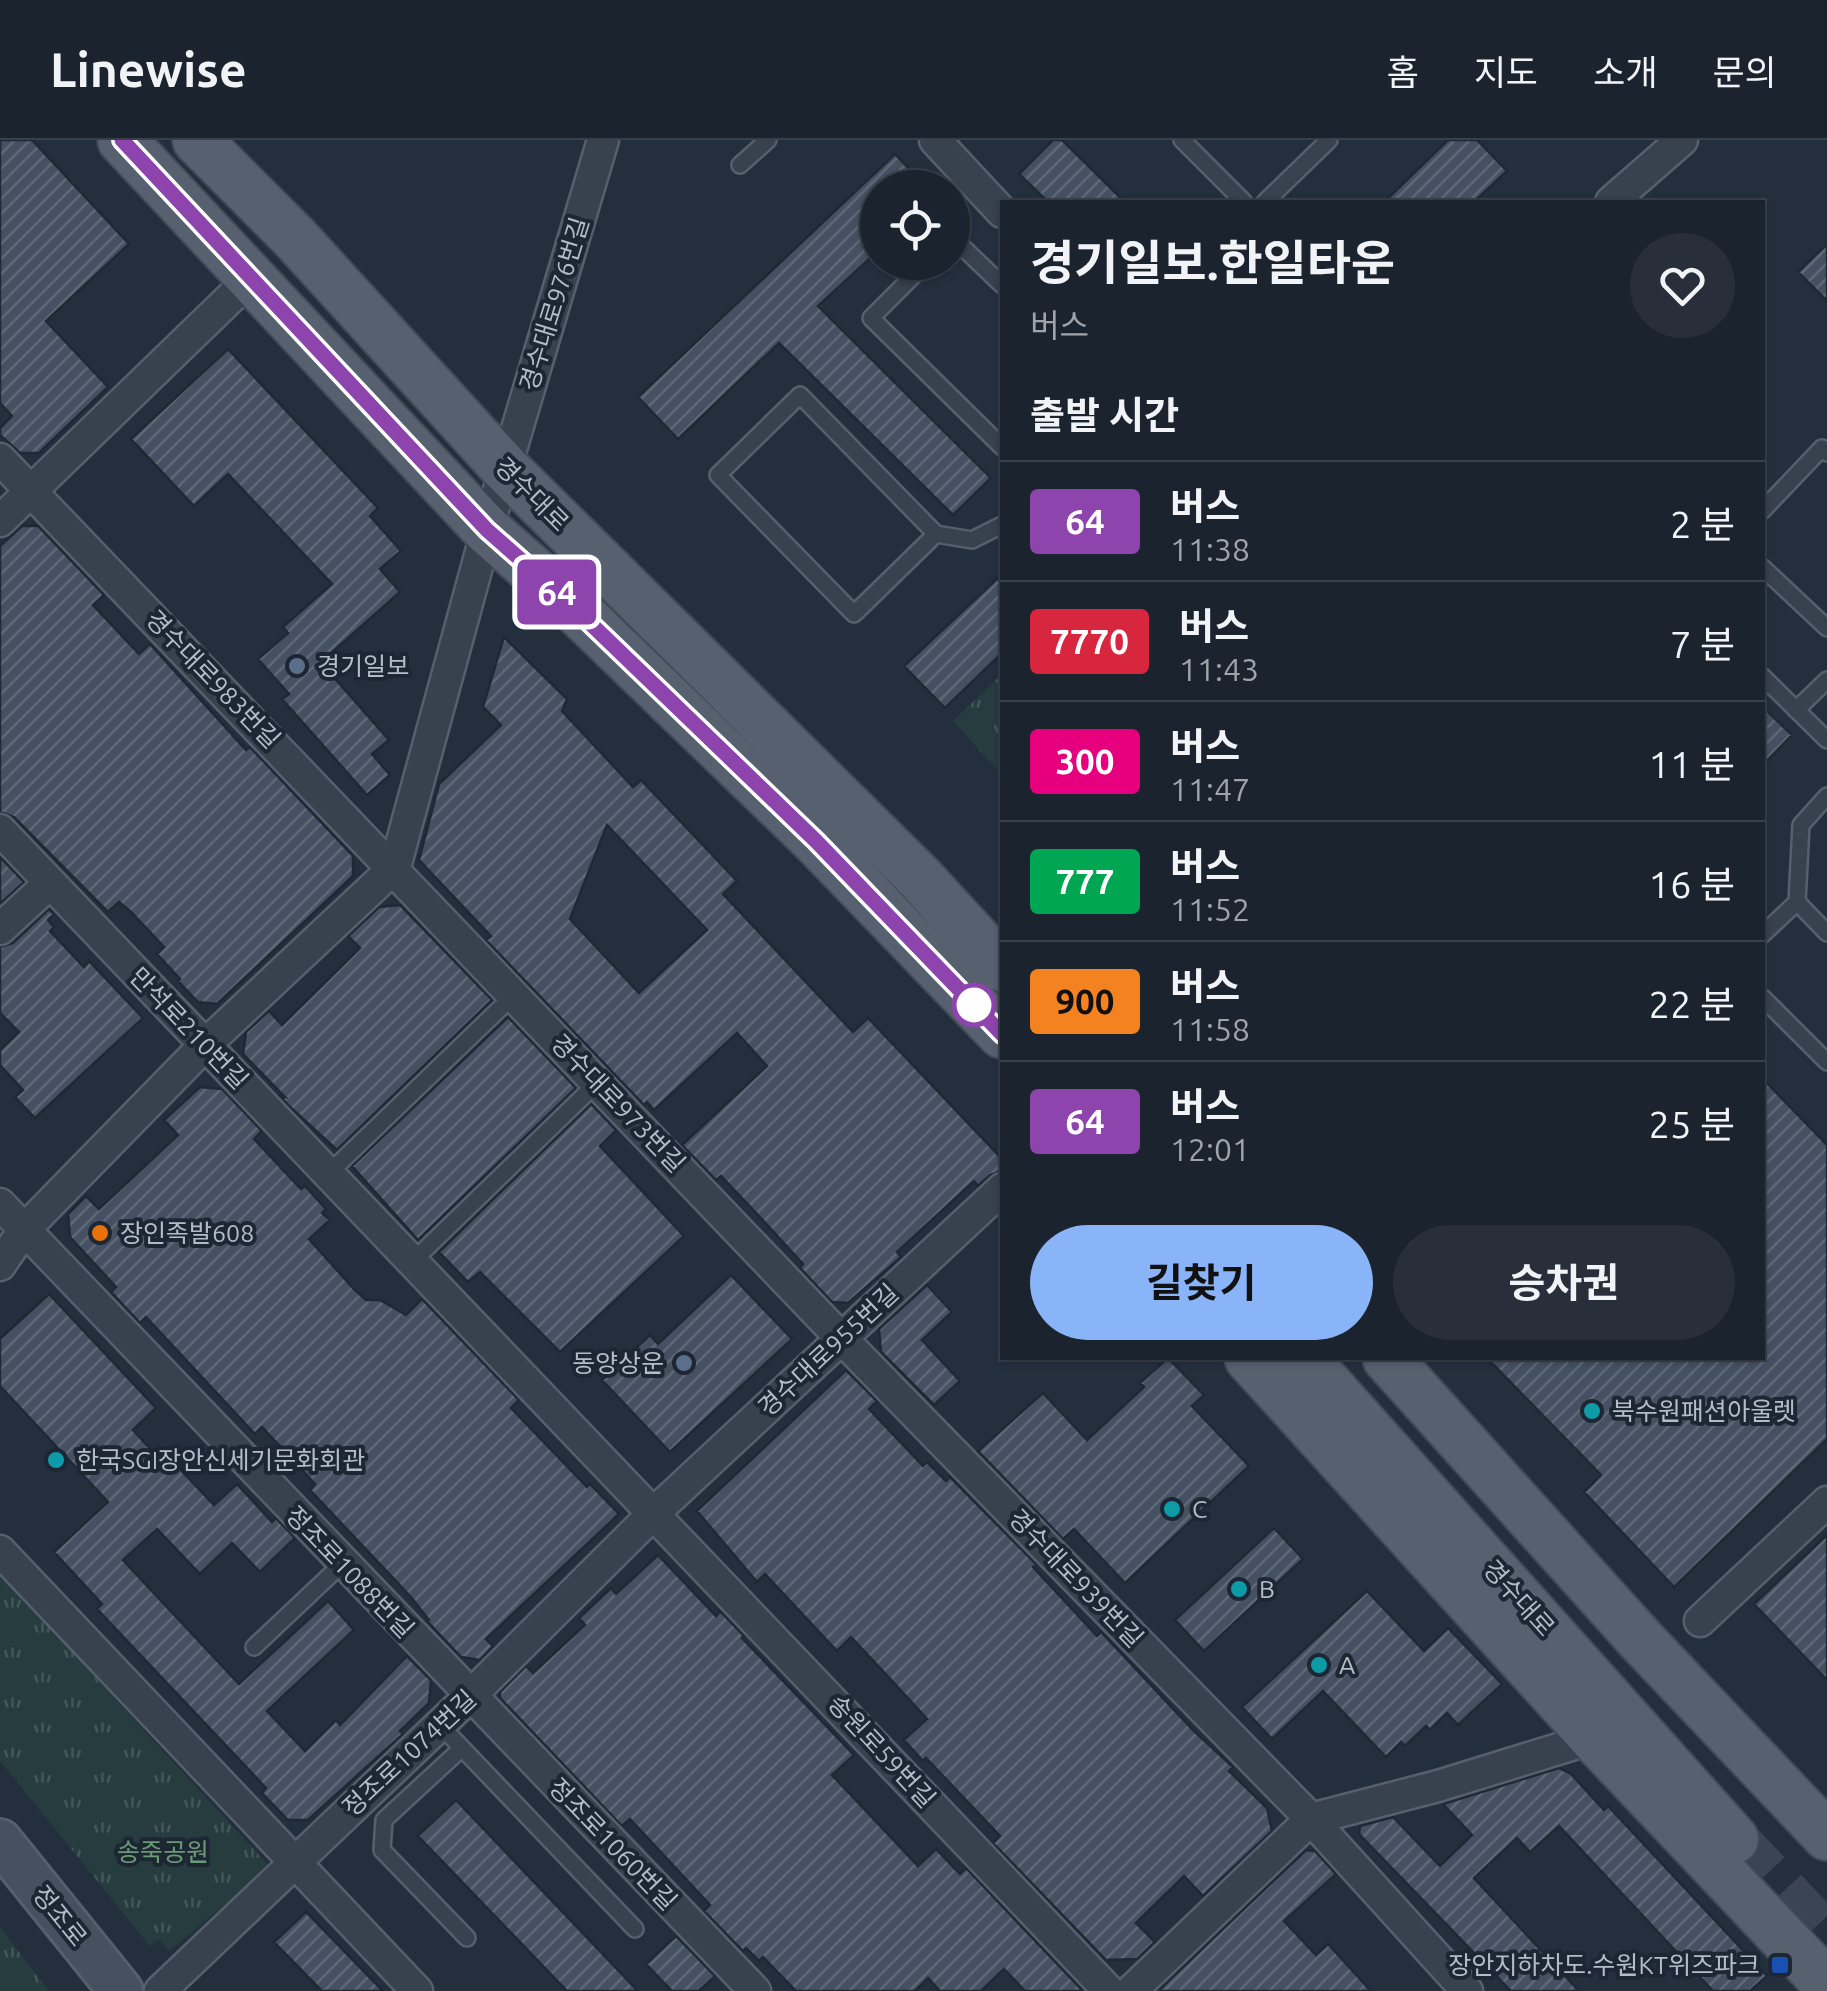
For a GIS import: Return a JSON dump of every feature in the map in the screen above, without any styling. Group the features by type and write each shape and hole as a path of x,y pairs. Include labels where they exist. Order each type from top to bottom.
{"main road":[{"path":"122,140 487,530 816,841 1000,1032"},
{"name":"경수대로","path":"197,140 296,239 506,468 921,879 1000,965"},
{"path":"647,678 657,668 666,669 708,714 720,720 762,725"},
{"path":"1251,1360 1594,1738 1827,1984"},
{"name":"경수대로","path":"1306,1360 1743,1829 1355,1360"},
{"path":"1388,1360 1640,1638 1827,1836"}],"street":[{"name":"경수대로976번길","path":"506,468 603,140"},
{"path":"1612,200 1682,140"},
{"path":"949,144 1000,209"},
{"path":"0,521 251,278"},
{"name":"경수대로983번길","path":"0,458 394,867"},
{"path":"0,1265 24,1230 205,1044 394,867 506,468"},
{"name":"만석로210번길","path":"0,830 654,1512"},
{"name":"경수대로973번길","path":"394,867 841,1338"},
{"path":"0,929 50,883"},
{"name":"경수대로955번길","path":"654,1512 1000,1192"},
{"name":"정조로1088번길","path":"0,1204 470,1696"},
{"name":"경수대로939번길","path":"841,1338 1311,1818 1466,1991"},
{"path":"1700,1621 1827,1502"},
{"name":"정조로1074번길","path":"160,1991 293,1862 451,1737 470,1696 654,1512"},
{"name":"송원로59번길","path":"654,1512 1109,1991"},
{"path":"0,1552 417,1991"},
{"name":"정조로1060번길","path":"470,1696 738,1985"},
{"path":"1131,1991 1311,1818 1438,1786 1594,1738"},
{"name":"정조로","path":"0,1840 121,1991"}],"lane":[{"path":"740,164 768,140"},
{"path":"1182,140 1242,200"},
{"path":"1267,200 1329,140"},
{"path":"970,254 1000,282"},
{"path":"909,280 872,318 1000,446"},
{"path":"936,534 854,614 718,475 800,395 936,534 972,540 1000,525"},
{"path":"1765,508 1822,448 1827,453"},
{"path":"1765,571 1827,628"},
{"path":"1765,679 1827,740"},
{"path":"1796,710 1827,680"},
{"path":"1765,932 1796,902 1801,825 1827,796"},
{"path":"1796,902 1827,933"},
{"path":"329,1173 515,994"},
{"path":"1765,1000 1827,1062"},
{"path":"413,1261 598,1082"},
{"path":"254,1647 342,1564"},
{"path":"467,1938 382,1850 384,1820 451,1737 634,1929"}],"green space":[{"path":"1000,676 1000,773 953,721"},
{"name":"송죽공원","path":"0,1574 270,1867 169,1951 159,1939 150,1946 0,1761"},
{"path":"0,1927 49,1991 0,1991"}],"building":[{"path":"0,140 32,140 129,244 46,321 108,387 39,453 20,453 0,435 0,428 12,416 0,403"},
{"path":"1053,140 1062,140 1123,200 1046,200 1019,174"},
{"path":"1448,140 1477,140 1507,171 1476,200 1386,200"},
{"path":"895,154 910,170 878,170"},
{"path":"860,187 860,268 818,306 991,478 953,515 779,343 678,439 638,397"},
{"path":"1827,244 1827,301 1798,272"},
{"path":"228,349 378,508 370,516 401,551 380,569 400,592 330,654 330,673 389,740 372,754 390,775 367,795 282,699 289,694 258,659 288,633 283,627 332,584 228,474 194,506 131,439"},
{"path":"22,526 38,526 104,595 93,605 139,654 150,644 246,750 250,747 353,856 353,876 217,1004 198,1002 178,981 157,954 164,947 131,912 119,902 108,912 14,817 0,812 0,546"},
{"path":"1000,576 1000,655 945,708 904,666"},
{"path":"504,637 567,699 562,711 633,787 641,780 737,881 723,894 853,1032 868,1018 1000,1157 1000,1172 978,1186 974,1181 897,1252 901,1257 848,1303 832,1302 800,1268 803,1264 721,1176 716,1180 682,1145 767,1066 737,1033 654,1110 647,1102 644,1105 486,940 491,936 419,860 439,784 501,725 483,707","holes":["607,825 707,930 639,993 570,919"]},
{"path":"1765,709 1792,735 1765,763"},
{"path":"0,857 24,882 0,904"},
{"path":"400,905 492,1000 337,1150 289,1106 243,1054 246,1032 269,1011 282,1025 360,948 348,936 379,907"},
{"path":"49,909 54,914 48,920 54,927 50,931 84,967 89,961 143,1018 35,1118 15,1097 23,1090 0,1065 0,1050 19,1032 0,1013 0,947 13,943"},
{"path":"508,1017 576,1088 418,1240 352,1166"},
{"path":"1765,1081 1827,1145 1827,1439 1674,1587 1584,1492 1601,1475 1489,1360 1765,1360"},
{"path":"200,1087 222,1089 262,1131 254,1139 301,1189 305,1186 326,1209 322,1213 330,1220 309,1239 353,1288 366,1300 380,1300 406,1315 422,1299 519,1400 511,1408 587,1487 590,1484 619,1514 486,1639 493,1646 480,1660 461,1657 427,1621 411,1597 310,1490 315,1484 262,1427 255,1434 146,1317 140,1323 111,1292 116,1287 70,1237 68,1214 86,1196 99,1209 178,1135 164,1120"},
{"path":"591,1104 616,1130 600,1146 684,1236 560,1352 480,1272 468,1282 439,1252"},
{"path":"731,1275 792,1339 670,1452 602,1380 650,1335 658,1344"},
{"path":"927,1285 952,1312 922,1340 960,1381 934,1405 881,1352 879,1329"},
{"path":"49,1294 156,1408 133,1430 171,1471 177,1466 214,1505 237,1484 272,1522 276,1518 295,1538 260,1572 232,1543 200,1574 157,1529 123,1560 239,1684 328,1601 354,1630 267,1711 305,1751 336,1720 340,1725 407,1656 431,1680 429,1703 400,1731 403,1734 308,1820 288,1820 262,1793 266,1788 97,1609 102,1604 54,1552 108,1502 0,1386 0,1339"},
{"path":"1170,1360 1204,1395 1192,1406 1249,1466 1125,1583 1074,1529 1063,1539 978,1451 1043,1393 1087,1440 1144,1387 1140,1383"},
{"path":"846,1370 877,1401 869,1409 923,1466 927,1462 946,1481 950,1477 1036,1564 1033,1567 1097,1636 1101,1632 1233,1767 1229,1771 1267,1808 1272,1831 1203,1896 1184,1876 1136,1923 1155,1942 1137,1959 1106,1960 993,1843 1000,1836 904,1740 927,1719 851,1637 837,1651 765,1574 757,1582 697,1511"},
{"name":"B","path":"1274,1528 1303,1559 1204,1651 1175,1620"},
{"path":"1827,1535 1827,1680 1754,1604"},
{"path":"658,1555 716,1616 720,1611 854,1755 832,1775 918,1866 936,1849 960,1874 966,1868 1083,1991 1025,1991 1004,1969 981,1991 940,1991 928,1978 915,1991 796,1991 763,1957 759,1961 746,1948 743,1951 704,1911 710,1905 630,1819 622,1826 500,1698 500,1692 526,1666 533,1673 585,1625 579,1618 611,1588 616,1594"},
{"path":"1367,1591 1424,1651 1448,1628 1502,1684 1458,1725 1447,1713 1430,1730 1426,1726 1386,1757 1323,1691 1272,1739 1242,1707"},
{"path":"1559,1768 1571,1774 1604,1810 1608,1806 1767,1976 1750,1991 1713,1991 1559,1826 1530,1852 1517,1838 1474,1878 1579,1991 1511,1991 1359,1834 1360,1826 1393,1817 1440,1866 1472,1835 1443,1804"},
{"path":"456,1800 638,1991 567,1991 418,1836"},
{"path":"1306,1850 1315,1851 1336,1874 1284,1921 1316,1955 1328,1944 1371,1991 1158,1991"},
{"path":"306,1912 383,1991 322,1991 274,1942"},
{"path":"676,1936 715,1976 699,1991 672,1991 646,1964"}],"tunnel":[{"path":"1734,1839 1827,1937"}],"bus line":[{"name":"64","path":"122,140 487,530 564,598 816,841 1000,1032"}],"place":[{"name":"경기일보","path":"297,666"},
{"name":"장인족발608","path":"100,1233"},
{"name":"동양상운","path":"684,1363"},
{"name":"북수원패션아울렛","path":"1592,1411"},
{"name":"한국SGI장안신세기문화회관","path":"56,1460"},
{"name":"C","path":"1172,1509"},
{"name":"B","path":"1239,1589"},
{"name":"A","path":"1319,1665"},
{"name":"장안지하차도.수원KT위즈파크","path":"1780,1965"}]}
